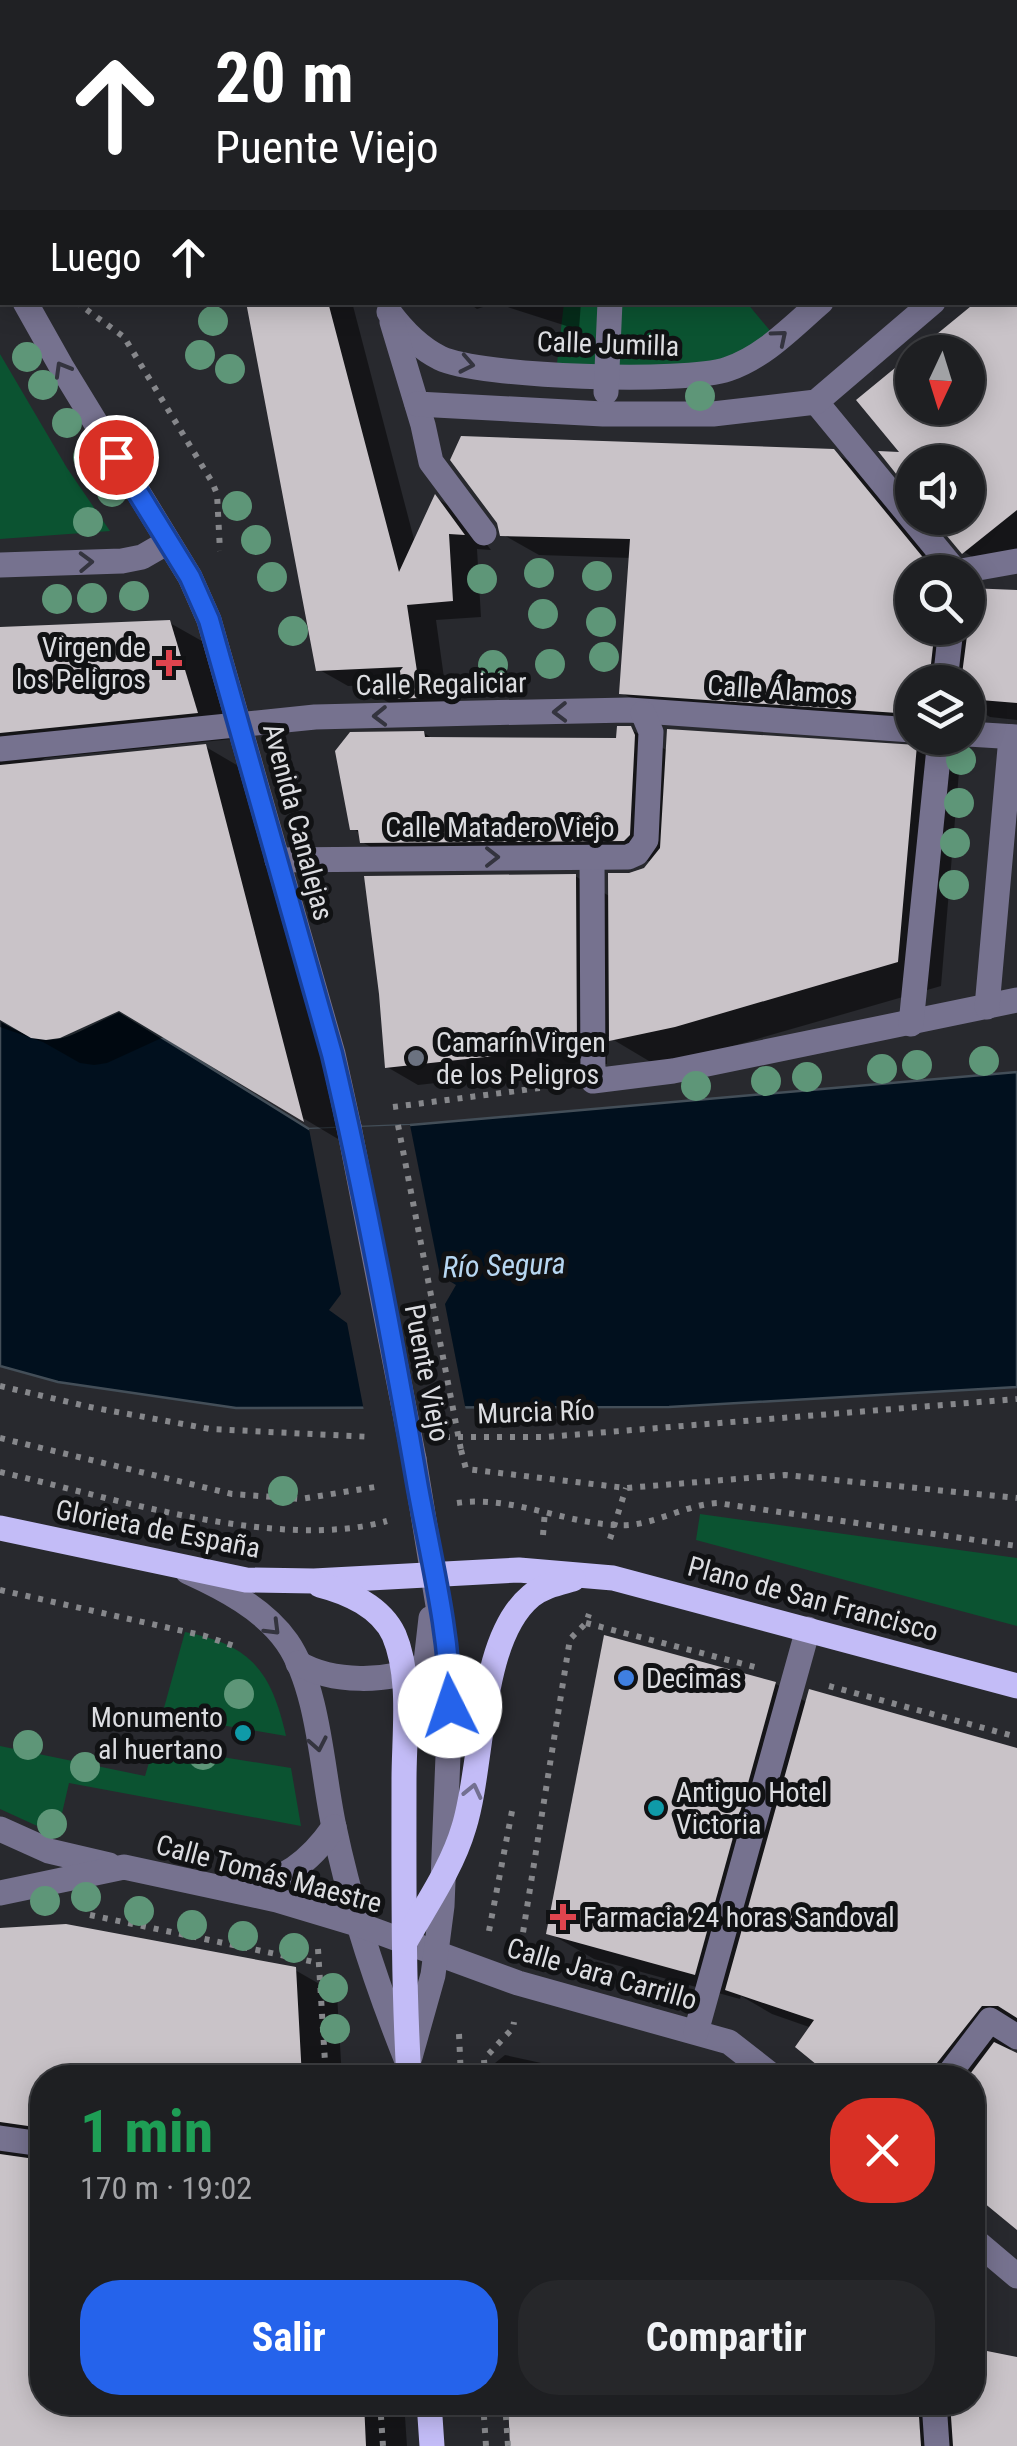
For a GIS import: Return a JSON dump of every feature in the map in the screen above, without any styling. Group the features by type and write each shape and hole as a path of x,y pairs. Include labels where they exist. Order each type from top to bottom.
{"main road":[{"name":"Glorieta de España","path":"0,1528 222,1577 306,1582"},
{"name":"Plano de San Francisco","path":"306,1582 432,1572 519,1570 593,1574 691,1596 1017,1686"},
{"path":"404,1942 444,1875 464,1827 494,1670 508,1626 533,1595 557,1583 593,1574"},
{"path":"306,1582 346,1593 380,1616 414,1669 404,1750 408,2065"},
{"path":"430,2415 432,2446"}],"street":[{"name":"Avenida Canalejas","path":"27,305 190,577 209,620 350,1127"},
{"path":"603,414 610,305"},
{"name":"Calle Jumilla","path":"388,307 407,335 442,360 494,369 658,379 725,371 752,360 817,305"},
{"path":"417,404 603,414 713,414 816,402 929,305"},
{"path":"388,307 430,462 484,533"},
{"path":"816,402 942,555"},
{"path":"0,565 122,561 142,556 168,542"},
{"path":"985,567 1017,562"},
{"name":"Calle Regaliciar","path":"0,749 315,717 628,710 643,713"},
{"name":"Calle Álamos","path":"643,713 895,729"},
{"name":"Calle Matadero Viejo","path":"277,860 628,857 637,853 646,840 651,732 643,713"},
{"path":"985,735 1014,737 987,1006"},
{"path":"911,1024 938,755"},
{"path":"592,857 593,1081 673,1071 1017,1000"},
{"name":"Puente Viejo","path":"350,1127 432,1572"},
{"path":"178,1568 250,1607 287,1642 298,1662 357,1924 406,2065"},
{"path":"410,2065 429,1993 444,1875 450,1689 432,1572"},
{"path":"414,1669 432,1572"},
{"path":"696,2032 808,1629"},
{"path":"298,1662 330,1676 414,1669 437,1650 443,1634"},
{"path":"230,1890 288,1874 308,1861 334,1827"},
{"path":"0,1828 49,1851 85,1862 124,1867"},
{"name":"Calle Tomás Maestre","path":"0,1894 124,1867 357,1924 404,1942"},
{"name":"Calle Jara Carrillo","path":"404,1942 518,1983 730,2042 759,2065"},
{"path":"956,2065 990,2020 1017,2037"},
{"path":"0,2138 30,2142"},
{"path":"985,2252 1017,2276"},
{"path":"935,2415 937,2446"}],"path":[{"path":"393,1107 523,1090"},
{"path":"398,1126 466,1469 626,1488 785,1475 1017,1498"},
{"path":"0,1386 210,1429 374,1437"},
{"name":"Murcia Río","path":"432,1437 546,1437 1017,1399"},
{"path":"0,1438 232,1494 302,1498 391,1484"},
{"path":"0,1472 249,1527 353,1529 472,1501 494,1501 614,1526 636,1525 697,1504 717,1503 1017,1546"},
{"path":"0,1590 222,1640 245,1653"},
{"path":"484,2065 484,2059 513,2028 523,1929 551,1753"},
{"path":"88,1914 319,1963"},
{"path":"381,2415 383,2446"},
{"path":"484,2415 486,2446"},
{"path":"506,2415 508,2446"}],"green space":[{"path":"564,305 749,305 777,339 752,360 556,372"},
{"path":"0,354 67,468 110,531 0,539"},
{"path":"700,1514 1017,1558 1017,1626 696,1540"},
{"path":"185,1632 227,1645 255,1664 273,1694 286,1736 162,1715"},
{"path":"0,1746 145,1776 154,1746 291,1768 301,1826 69,1783 57,1835 0,1809"}],"water":[{"name":"Río Segura","path":"119,1011 309,1129 410,1125 1017,1072 1017,1387 669,1407 236,1408 58,1382 0,1366 0,1020 34,1036 48,1038 72,1034"}],"pier":[{"path":"410,1125 440,1275 456,1285 445,1304 466,1411 364,1411 347,1323 329,1310 341,1294 309,1129"}],"building":[{"path":"247,305 329,305 399,572 435,494 465,535 449,534 453,601 407,605 421,698 377,699 403,667 316,671"},
{"path":"972,305 1017,305 1017,510 962,554 946,535 985,535 985,445 895,447 856,400 895,368 895,425 985,425 985,335 936,335"},
{"path":"461,436 834,449 895,523 895,535 905,535 921,555 895,555 895,645 933,645 931,665 895,665 895,713 619,694 630,539 500,536 497,523 450,460"},
{"path":"878,451 895,452 895,472"},
{"path":"985,589 1017,590 1017,703 985,700 985,665 963,665 966,645 985,645"},
{"path":"170,620 198,713 0,733 0,627"},
{"path":"617,726 631,726 635,735 630,835 624,841 360,843 358,830 350,830 335,751 350,732 424,731 425,737 616,738"},
{"path":"667,729 895,744 895,755 916,755 898,962 675,1027 609,1041 608,873 644,868 660,848"},
{"path":"206,744 304,1122 119,1011 60,1038 46,1040 31,1038 0,1020 0,765"},
{"path":"576,874 577,1047 385,1068 364,876"},
{"name":"Antiguo Hotel Victoria","path":"604,1635 776,1682 695,1975 546,1934"},
{"path":"809,1689 1017,1748 1017,2018 998,2006 982,2006 935,2065 817,2065 795,2047 814,2020 725,1990"},
{"path":"66,1924 296,1967 301,2065 30,2065 30,2126 0,2122 0,1928"},
{"path":"994,2042 1017,2053 1017,2230 985,2204 985,2065 977,2065"},
{"path":"0,2154 30,2158 30,2415 365,2415 366,2446 0,2446"},
{"path":"985,2351 1017,2357 1017,2446 953,2446 951,2415 985,2415"},
{"path":"509,2415 919,2415 921,2446 510,2446"}],"place":[{"name":"Virgen de los Peligros","path":"169,663"},
{"name":"Camarín Virgen de los Peligros","path":"416,1058"},
{"name":"Decimas","path":"626,1678"},
{"name":"Monumento al huertano","path":"243,1733"},
{"name":"Antiguo Hotel Victoria","path":"656,1808"},
{"name":"Farmacia 24 horas Sandoval","path":"563,1917"}],"route":[{"path":"116,457 190,577 209,620 332,1054 350,1127 425,1523 450,1706"}]}
